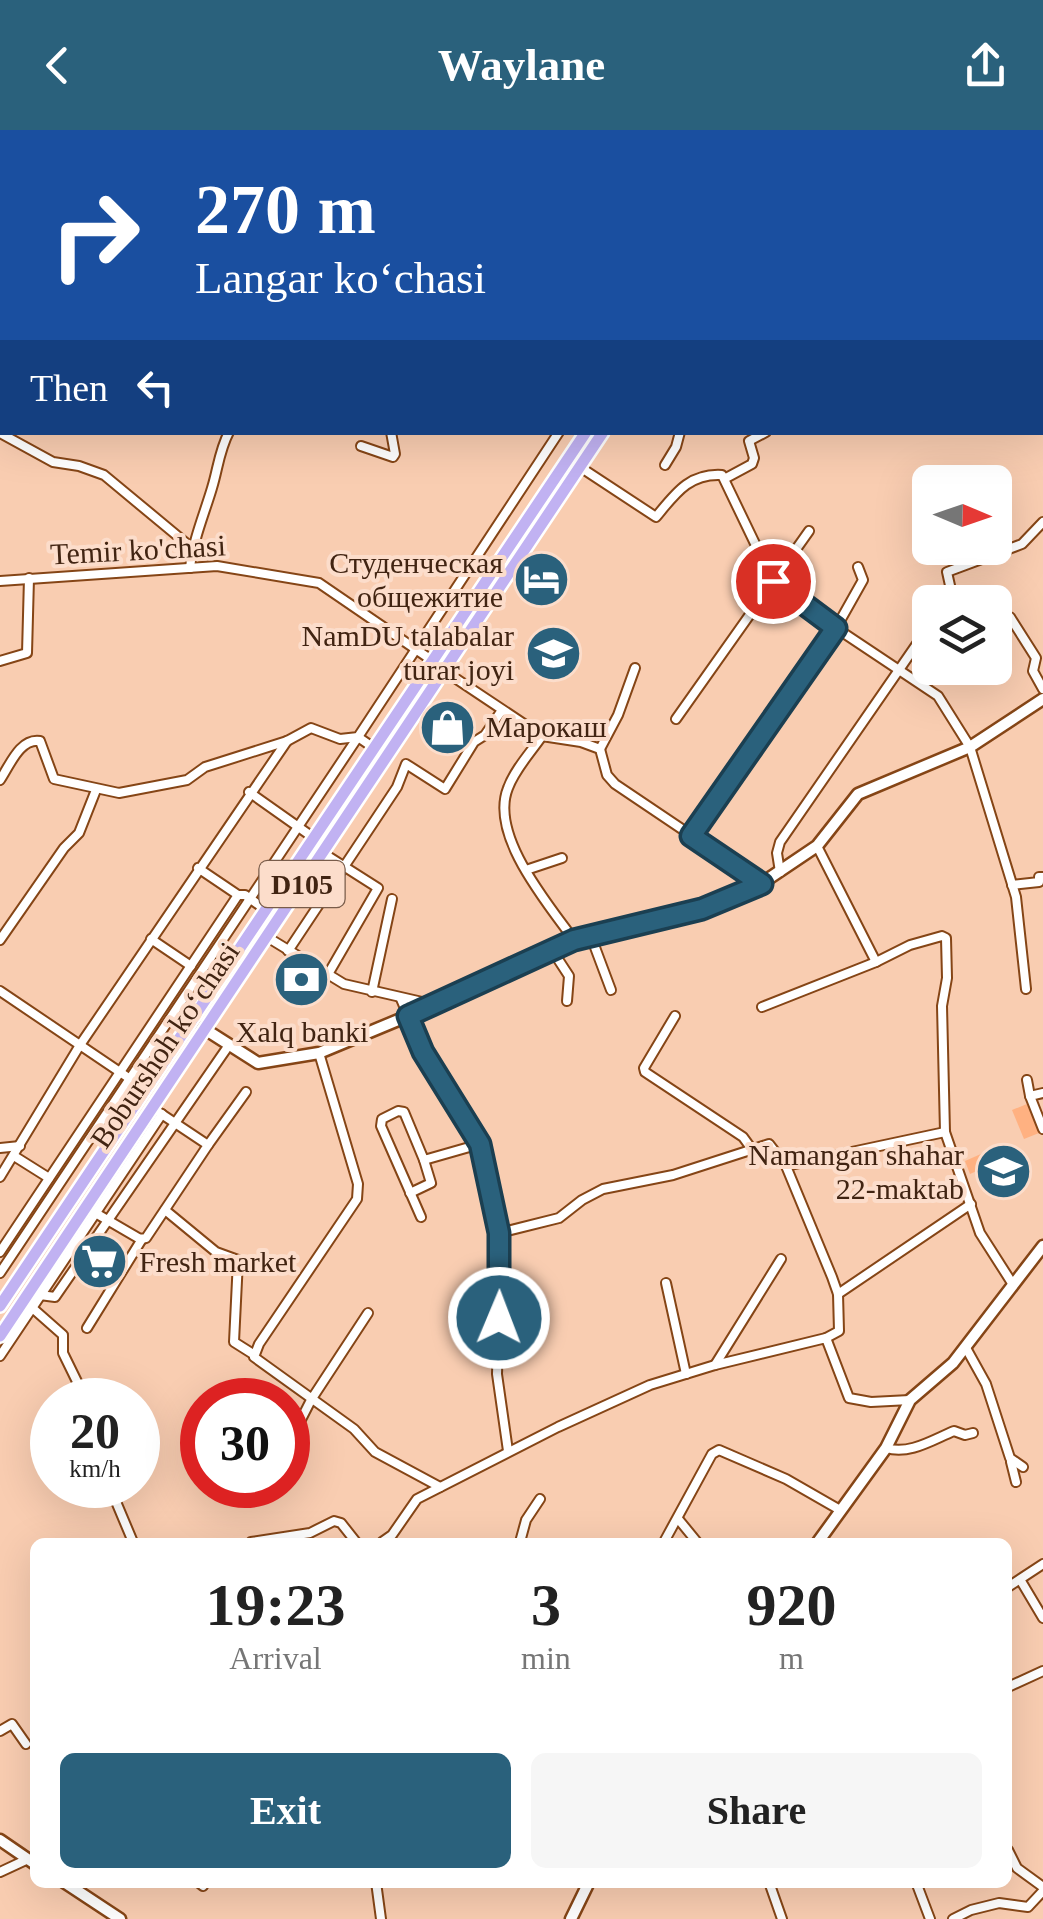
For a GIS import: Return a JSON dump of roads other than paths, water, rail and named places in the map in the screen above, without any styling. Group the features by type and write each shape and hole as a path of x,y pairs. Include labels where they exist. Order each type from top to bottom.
{"main road":[{"name":"D105","path":"0,1306 5,1288 145,1089 584,435"},
{"name":"Boburshoh koʻchasi","path":"0,1336 70,1242 157,1111 203,1028 601,435"}],"street":[{"path":"4,435 53,462 104,475 192,548"},
{"path":"190,568 192,548 227,435"},
{"path":"361,446 393,457 396,454 392,435"},
{"path":"0,1272 418,648 556,435"},
{"path":"559,435 575,448"},
{"path":"665,465 679,435"},
{"path":"580,467 656,518 688,482 715,475 726,478 752,464 748,441 760,435"},
{"path":"726,478 761,562 773,581 938,696 970,748 1012,884 1026,989"},
{"path":"951,585 948,572 1022,544 1043,522"},
{"path":"676,719 809,531"},
{"path":"491,536 508,548"},
{"name":"Temir ko'chasi","path":"0,581 234,566 319,583 542,736"},
{"path":"691,836 836,628 864,580 858,567"},
{"path":"0,661 28,653 29,578"},
{"path":"454,591 471,603"},
{"path":"1012,620 1036,658 1032,669 1043,689"},
{"path":"780,872 780,842 912,653"},
{"path":"635,668 618,715 600,749 607,775 614,784 762,884"},
{"path":"203,1028 258,1063 319,1052 590,934 702,909 762,884 817,846 858,794 970,748 1043,700"},
{"path":"288,951 397,787 406,764 445,788 474,742 486,736 502,710"},
{"path":"0,780 25,743 38,739 54,778 120,793 187,780 205,767 316,728 340,739 358,738 374,748"},
{"path":"574,940 526,870 506,828 504,802 508,786 542,736 600,749"},
{"path":"0,1177 80,1045 287,741"},
{"path":"0,940 64,848 79,833 96,790"},
{"path":"249,792 314,838"},
{"path":"817,846 876,962"},
{"path":"323,853 378,888 326,976"},
{"path":"526,870 562,858"},
{"path":"198,868 266,910"},
{"path":"1012,884 1040,882 1039,877 1043,877"},
{"path":"0,1252 238,895"},
{"path":"372,992 392,898"},
{"path":"590,934 611,990"},
{"path":"266,937 326,976 372,992 434,1004"},
{"path":"762,1007 910,946 946,938 947,978 942,1006 945,1132 984,1240 1012,1283"},
{"path":"151,939 191,966"},
{"path":"552,950 569,976 567,1001"},
{"path":"0,991 145,1089"},
{"path":"401,998 423,1052 480,1144 499,1233 497,1374 508,1451"},
{"path":"675,1016 644,1068 646,1072 743,1137 751,1148"},
{"path":"40,1295 55,1297 229,1046"},
{"path":"254,1354 358,1199 358,1184 319,1052"},
{"path":"1028,1080 1043,1129"},
{"path":"87,1328 142,1239 246,1092"},
{"path":"1030,1096 1043,1093"},
{"path":"157,1111 208,1145"},
{"path":"410,1193 431,1183 404,1112 398,1111 382,1119 381,1126 410,1193 421,1218"},
{"path":"786,1166 945,1132"},
{"path":"424,1160 480,1144"},
{"path":"388,1538 418,1499 508,1451 650,1385 826,1338 839,1331 838,1294 786,1166 768,1144 673,1175 604,1189 559,1218 499,1233"},
{"path":"0,1148 20,1146"},
{"path":"14,1156 50,1178"},
{"path":"838,1294 971,1204"},
{"path":"91,1210 142,1239"},
{"path":"165,1210 216,1252 238,1260 234,1342 354,1429 376,1452 440,1487"},
{"path":"0,1356 28,1303 40,1295 70,1242 86,1252"},
{"path":"821,1538 886,1448 910,1400 966,1348 1043,1246"},
{"path":"715,1365 781,1259"},
{"path":"666,1283 686,1374"},
{"path":"28,1303 63,1335 63,1353 75,1378"},
{"path":"310,1404 368,1313"},
{"path":"826,1338 849,1398 871,1402 910,1400"},
{"path":"966,1348 986,1384 1016,1482"},
{"path":"886,1448 900,1451 921,1446 954,1430 965,1435 974,1433"},
{"path":"667,1538 712,1454 719,1450 786,1478 840,1510"},
{"path":"1010,1458 1024,1467"},
{"path":"521,1538 526,1520 540,1498"},
{"path":"119,1508 131,1538"},
{"path":"277,1538 310,1533 334,1520 353,1538"},
{"path":"679,1520 693,1538"},
{"path":"826,1531 831,1538"},
{"path":"1012,1585 1043,1564"},
{"path":"1021,1580 1043,1618"},
{"path":"1012,1685 1043,1672"},
{"path":"0,1731 12,1724 26,1744"},
{"path":"0,1840 30,1861"},
{"path":"1012,1857 1018,1868 1043,1889 1024,1908"},
{"path":"0,1872 30,1863"},
{"path":"73,1888 120,1919"},
{"path":"377,1888 381,1919"},
{"path":"572,1919 586,1888"},
{"path":"771,1888 782,1919"},
{"path":"918,1888 930,1919"},
{"path":"953,1919 998,1903 1024,1908"},
{"path":"1024,1908 1030,1919"}],"place":[{"name":"Студенческая общежитие","path":"542,580"},
{"name":"NamDU talabalar turar joyi","path":"553,653"},
{"name":"Марокаш","path":"447,727"},
{"name":"Xalq banki","path":"302,980"},
{"name":"Namangan shahar 22-maktab","path":"1003,1172"},
{"name":"Fresh market","path":"100,1262"}]}
